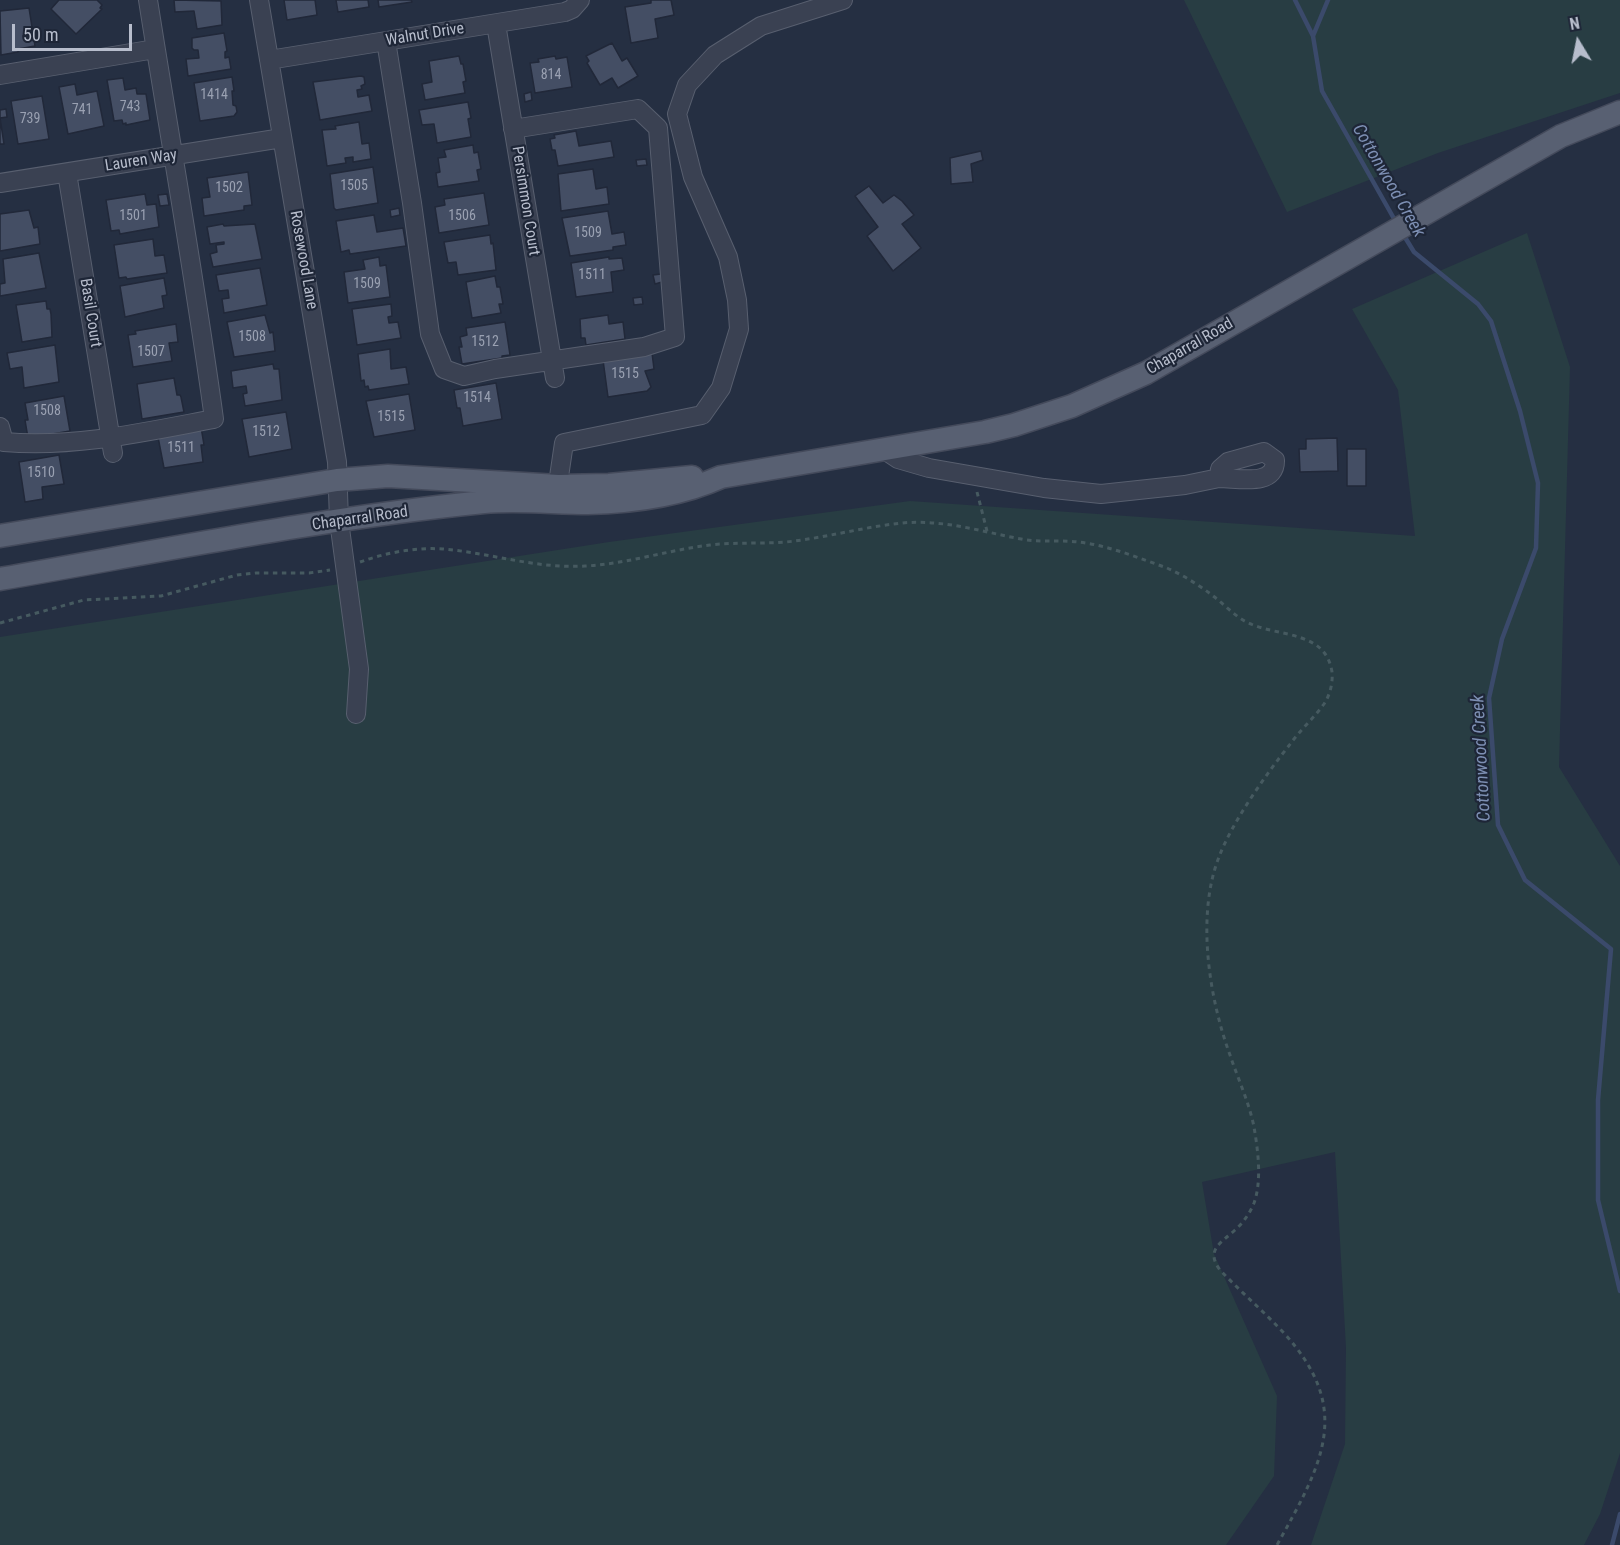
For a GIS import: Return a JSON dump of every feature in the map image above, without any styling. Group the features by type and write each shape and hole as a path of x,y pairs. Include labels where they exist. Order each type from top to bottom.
{"main road":[{"name":"Chaparral Road","path":"0,536 337,480 388,476 557,494 587,503 643,499 700,486 721,477 985,432 1072,406 1146,373 1284,292 1561,136 1620,112"},
{"name":"Chaparral Road","path":"0,579 339,521 557,494"}],"street":[{"path":"0,427 4,442 112,446 214,419 198,297 172,156 148,0"},
{"name":"Rosewood Lane","path":"259,0 337,462 339,521 359,669 356,714"},
{"path":"557,494 564,443 702,415 721,388 739,329 737,300 728,257 693,177 677,114 687,85 715,55 761,26 843,0"},
{"name":"Walnut Drive","path":"269,60 565,12 579,2"},
{"name":"Persimmon Court","path":"496,24 554,370"},
{"path":"386,41 412,202 430,334 444,369 464,376 495,369 554,370 675,337 658,128 638,109 513,129"},
{"path":"0,75 155,49"},
{"name":"Lauren Way","path":"0,183 282,138"},
{"name":"Basil Court","path":"67,173 112,446"},
{"path":"883,449 898,459 929,468 1044,488 1101,494 1185,485 1220,478"}],"path":[{"path":"971,475 981,502 987,531"},
{"path":"0,622 84,600 161,596 237,575 309,573 346,567 374,557 428,549 539,564 587,566 715,544 784,542 902,523 939,523 1032,540 1080,542 1166,568 1196,584 1245,621 1297,635 1314,643 1322,650 1332,669 1332,680 1326,702 1292,741 1229,834 1213,878 1208,918 1207,943 1213,993 1229,1055 1250,1112 1254,1130 1258,1178 1257,1191 1250,1211 1244,1221 1216,1249 1214,1260 1220,1270 1282,1332 1304,1358 1318,1382 1325,1413 1324,1443 1319,1460 1298,1508 1277,1545"}],"green space":[{"path":"1184,0 1620,0 1620,93 1438,153 1287,212"},
{"path":"1527,233 1570,367 1559,767 1620,866 1620,1453 1600,1514 1584,1545 1311,1545 1345,1444 1346,1348 1335,1152 1202,1182 1214,1254 1277,1396 1274,1476 1226,1545 0,1545 0,637 609,542 910,501 1415,536 1398,390 1352,309"}],"building":[{"path":"59,0 97,0 102,5 100,8 102,9 76,34 51,9"},
{"path":"174,0 221,1 222,25 197,29 194,11 175,12"},
{"path":"284,0 315,0 317,15 287,20"},
{"path":"336,0 368,0 369,7 338,12"},
{"path":"378,0 411,0 412,2 379,7"},
{"path":"651,0 671,0 674,15 655,19 658,38 631,43 625,7 651,3"},
{"path":"29,8 35,46 1,55 0,11"},
{"path":"224,33 227,51 225,58 229,57 231,69 188,76 186,59 199,58 198,50 192,48 192,38"},
{"path":"612,43 622,61 627,58 638,76 618,88 612,78 600,85 587,63 589,61 586,56"},
{"path":"459,56 466,81 463,82 465,93 425,100 422,84 432,82 429,61"},
{"path":"555,56 556,59 567,57 572,87 535,93 530,63"},
{"path":"232,77 233,105 236,106 237,112 234,116 200,121 194,83"},
{"path":"364,77 365,84 361,86 362,89 357,90 358,97 369,95 372,111 320,120 313,82"},
{"path":"123,78 125,90 136,88 137,94 146,94 150,120 126,125 122,120 114,121 107,80"},
{"path":"75,84 77,95 97,91 104,126 68,134 59,87"},
{"path":"531,92 532,100 525,102 524,94"},
{"path":"42,96 49,139 18,144 11,101"},
{"path":"468,102 471,137 437,143 434,124 422,125 419,110"},
{"path":"6,109 7,117 0,118 0,110"},
{"path":"0,118 4,144 0,144"},
{"path":"359,122 362,144 369,143 371,159 353,162 353,157 345,158 346,163 327,166 322,130 336,129 335,126"},
{"path":"576,131 579,146 611,141 614,157 558,166 550,139 555,138 554,135"},
{"path":"473,145 474,153 478,152 481,169 477,170 479,181 438,187 436,173 440,172 438,158 446,157 444,150"},
{"path":"981,151 983,160 971,164 973,182 951,184 950,158"},
{"path":"646,159 647,165 637,166 636,160"},
{"path":"373,167 378,203 336,210 330,174"},
{"path":"593,169 596,189 607,187 609,204 561,211 558,174"},
{"path":"248,172 252,205 244,206 244,210 204,216 202,198 210,197 207,178"},
{"path":"869,186 883,203 894,195 914,215 902,224 921,248 893,271 867,236 878,227 855,196"},
{"path":"484,193 489,225 439,233 435,207 445,205 444,199"},
{"path":"145,194 147,205 156,204 159,227 120,234 119,230 111,231 106,200"},
{"path":"167,194 169,205 160,206 158,195"},
{"path":"399,208 400,215 391,217 390,210"},
{"path":"29,210 34,228 38,227 40,244 0,251 0,214"},
{"path":"608,211 612,234 624,232 626,245 613,247 613,250 570,256 562,218"},
{"path":"374,215 377,232 403,228 406,246 350,254 349,250 341,252 336,221"},
{"path":"223,224 224,226 255,224 262,259 213,267 210,254 217,252 216,245 224,244 224,242 210,244 207,227"},
{"path":"490,235 496,270 458,275 456,262 448,263 444,242"},
{"path":"153,239 155,256 164,255 167,273 127,279 126,277 119,278 114,245"},
{"path":"39,253 46,288 0,296 0,284 5,283 3,259"},
{"path":"379,257 380,266 386,265 390,297 348,303 344,272 365,269 363,260"},
{"path":"609,257 609,259 622,258 624,270 611,272 613,292 576,297 571,263"},
{"path":"260,268 267,305 224,313 222,299 229,298 228,290 219,291 216,275"},
{"path":"661,274 662,282 655,284 653,275"},
{"path":"495,276 503,304 499,304 501,313 472,318 466,282"},
{"path":"164,278 167,295 162,296 164,308 125,317 120,286"},
{"path":"642,297 643,304 634,305 633,298"},
{"path":"46,301 47,309 50,309 51,314 52,337 22,342 16,305"},
{"path":"391,304 392,316 388,317 389,323 398,322 401,338 357,345 352,309"},
{"path":"265,315 270,333 273,332 275,351 234,357 227,322"},
{"path":"608,315 609,324 623,322 625,339 586,345 585,338 581,338 580,319"},
{"path":"505,322 510,355 462,364 460,337 467,335 466,328"},
{"path":"176,324 178,342 169,343 172,361 133,367 128,335 136,334 135,331"},
{"path":"55,345 59,382 24,388 22,367 10,369 7,353"},
{"path":"390,349 391,369 406,367 409,384 369,390 368,386 365,387 364,380 361,381 358,354"},
{"path":"652,353 654,369 645,371 651,387 647,391 608,397 603,360"},
{"path":"273,364 274,369 279,369 282,400 245,406 243,394 247,393 246,386 233,388 231,371"},
{"path":"174,378 177,395 181,397 184,412 142,419 137,384"},
{"path":"496,383 502,419 463,426 454,390"},
{"path":"409,394 415,430 374,437 366,401"},
{"path":"64,396 70,431 28,438 25,403"},
{"path":"286,412 292,449 249,457 242,419"},
{"path":"201,427 204,445 201,445 203,462 164,468 158,437"},
{"path":"1337,438 1338,471 1300,472 1299,449 1306,449 1306,439"},
{"path":"1347,449 1366,449 1366,486 1347,486"},
{"path":"59,455 64,484 42,487 43,499 25,502 19,462"}],"waterway":[{"name":"Cottonwood Creek","path":"1295,0 1313,36 1322,91 1397,224"},
{"path":"1313,36 1328,0"},
{"name":"Cottonwood Creek","path":"1403,234 1414,252 1478,304 1491,321 1520,411 1538,483 1536,548 1502,639 1489,698 1498,825 1525,880 1611,949 1598,1100 1598,1200 1620,1291"},
{"name":"Cottonwood Creek","path":"1612,1545 1620,1514"}]}
